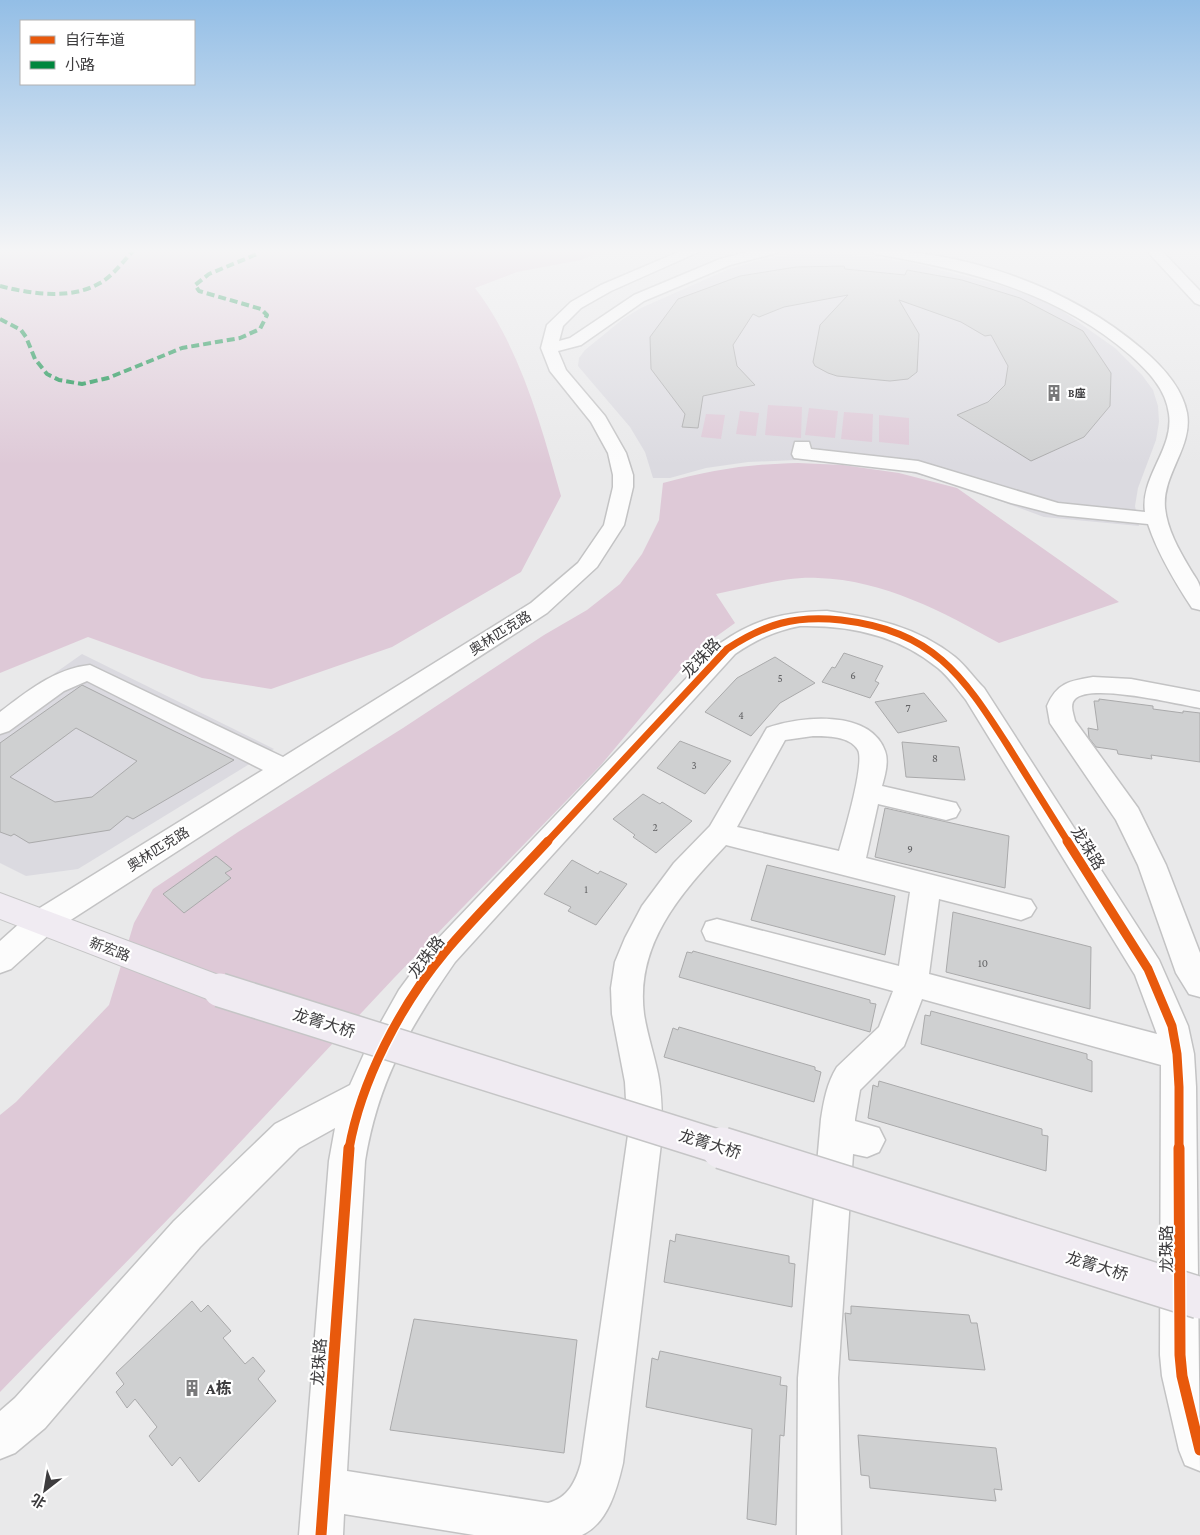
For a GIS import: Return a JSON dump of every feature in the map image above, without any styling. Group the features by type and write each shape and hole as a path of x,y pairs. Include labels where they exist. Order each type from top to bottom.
{"main road":[{"name":"新宏路","path":"0,906 220,990"},
{"name":"龙箐大桥","path":"220,990 1200,1298"}],"street":[{"path":"559,322 555,325 549,348 575,342 605,322"},
{"path":"1095,322 1134,349 1162,377 1176,401 1179,424 1175,446 1154,498 1158,527 1181,574 1200,603"},
{"name":"奥林匹克路","path":"0,960 41,923 538,608 586,566 614,525 623,487 623,475 617,452 599,420 558,371 549,348"},
{"path":"802,446 801,454 918,463 1018,499 1058,509 1157,519"},
{"name":"龙珠路","path":"321,1535 347,1161 362,1096 378,1058 410,1000 444,954 727,649 754,631 787,622 816,618 847,620 879,626 913,640 946,662 975,694 1148,969 1172,1026 1177,1054 1180,1087 1180,1356 1182,1376 1200,1450"},
{"path":"0,725 64,679 77,674 90,673 285,769"},
{"path":"1200,700 1115,686 1084,685 1066,693 1059,706 1064,723 1128,815 1152,865 1192,973 1200,984"},
{"path":"324,1489 547,1530 568,1520 583,1506 595,1486 602,1463 645,1135 645,1104 641,1074 625,993 634,951 648,922 667,894 720,833 771,741 776,734 785,730 809,727 835,729 857,735 866,741 871,748 874,757 850,866"},
{"path":"867,792 946,810"},
{"path":"720,833 1021,908"},
{"path":"819,1535 818,1378 852,1137 844,1086 855,1070 892,1036 912,982 926,884"},
{"path":"718,931 1177,1054"},
{"path":"0,1438 30,1413 186,1234 287,1136 362,1096"}],"shaded area":[{"path":"0,322 497,322 517,361 537,415 561,496 521,572 392,647 271,689 202,678 88,637 0,673"},
{"path":"620,322 1078,322 1115,348 1142,375 1153,390 1158,406 1159,422 1156,440 1138,488 1135,506 1139,526 1044,517 946,481 894,469 843,462 797,460 748,462 706,468 670,478 653,478 645,452 630,427 578,366 579,358 585,350"},
{"path":"768,405 802,407 801,438 765,435"},
{"path":"809,408 838,411 835,438 805,435"},
{"path":"740,411 759,413 756,436 736,434"},
{"path":"844,412 873,414 872,442 841,439"},
{"path":"706,414 725,415 721,439 701,437"},
{"path":"879,415 909,418 909,445 879,442"},
{"path":"798,463 843,465 899,473 957,488 1119,602 999,643 935,609 890,591 842,580 818,578 793,579 716,594 735,623 696,651 601,765 394,978 173,1214 0,1392 0,1115 16,1102 109,1005 134,923 153,889 544,635 587,610 620,584 642,554 659,520 663,483 730,468"},
{"path":"82,654 274,749 78,869 26,876 0,863 0,712"}],"building":[{"path":"661,322 748,322 733,345 737,366 755,385 703,396 698,428 682,427 685,414 651,369 650,337"},
{"path":"823,322 912,322 919,334 917,372 908,379 890,381 837,376 828,373 815,366 813,362 820,325"},
{"path":"961,322 1065,322 1083,331 1111,373 1110,406 1084,437 1031,461 957,415 988,402 1005,385 1008,366 991,335 985,336"},
{"path":"844,653 883,666 875,681 879,683 870,698 822,682 832,667 835,668"},
{"path":"775,657 815,683 780,703 751,736 705,712 737,678"},
{"path":"82,685 234,760 133,819 127,816 110,830 29,843 14,834 11,836 0,832 0,743","holes":["76,728 137,761 92,797 55,802 10,777"]},
{"path":"924,693 947,721 898,733 875,702"},
{"path":"1099,699 1153,706 1153,709 1200,713 1200,762 1151,755 1152,759 1118,754 1117,750 1096,747 1089,738 1088,728 1098,730 1094,701 1099,701"},
{"path":"680,741 731,761 705,794 657,768"},
{"path":"902,742 959,747 965,780 906,777"},
{"path":"643,794 660,804 662,802 692,821 656,853 633,837 635,835 613,819"},
{"path":"885,808 1009,836 1005,888 875,857"},
{"path":"216,856 232,869 225,873 231,878 184,913 163,894"},
{"path":"572,860 598,874 600,871 627,884 596,925 568,911 571,907 544,894"},
{"path":"767,865 895,896 885,955 751,920"},
{"path":"953,912 1091,947 1090,1009 946,972"},
{"path":"693,951 870,1000 870,1003 876,1004 870,1032 679,977 687,952 692,953"},
{"path":"931,1011 1087,1054 1087,1059 1092,1061 1092,1092 921,1044 925,1015 930,1016"},
{"path":"679,1027 815,1067 815,1070 821,1072 814,1102 664,1057 673,1028 678,1030"},
{"path":"879,1081 1042,1129 1042,1135 1048,1136 1046,1171 868,1118 873,1085 878,1087"},
{"path":"676,1234 789,1256 789,1263 795,1264 792,1307 664,1282 670,1240 675,1242"},
{"name":"A栋","path":"192,1301 201,1312 208,1305 231,1331 223,1338 245,1364 253,1357 265,1371 258,1379 276,1401 199,1482 180,1457 172,1466 149,1436 157,1427 135,1399 127,1408 116,1392 124,1384 116,1373"},
{"path":"851,1306 969,1315 971,1323 977,1323 985,1370 849,1360 845,1313 851,1314"},
{"path":"414,1319 577,1340 564,1453 390,1430"},
{"path":"660,1351 781,1377 780,1385 787,1386 784,1436 780,1435 776,1525 747,1519 752,1429 646,1407 652,1358 658,1360"},
{"path":"858,1435 996,1448 1002,1490 994,1489 996,1501 870,1488 869,1476 861,1475"}],"marked path":[{"path":"7,322 21,330 35,359 47,374 59,380 82,384 123,373 182,348 229,341 250,335 260,329 265,322"}],"cycle path":[{"path":"321,1535 347,1161 353,1126 362,1096 379,1058 410,1000 444,953 727,649 753,632 775,623 800,619 827,619 881,628 906,637 928,649 951,667 975,694 1148,969 1172,1026 1177,1054 1179,1087 1180,1355 1182,1376 1200,1450"}],"place":[{"name":"B座","path":"1054,393"},
{"name":"A栋","path":"192,1388"}]}
